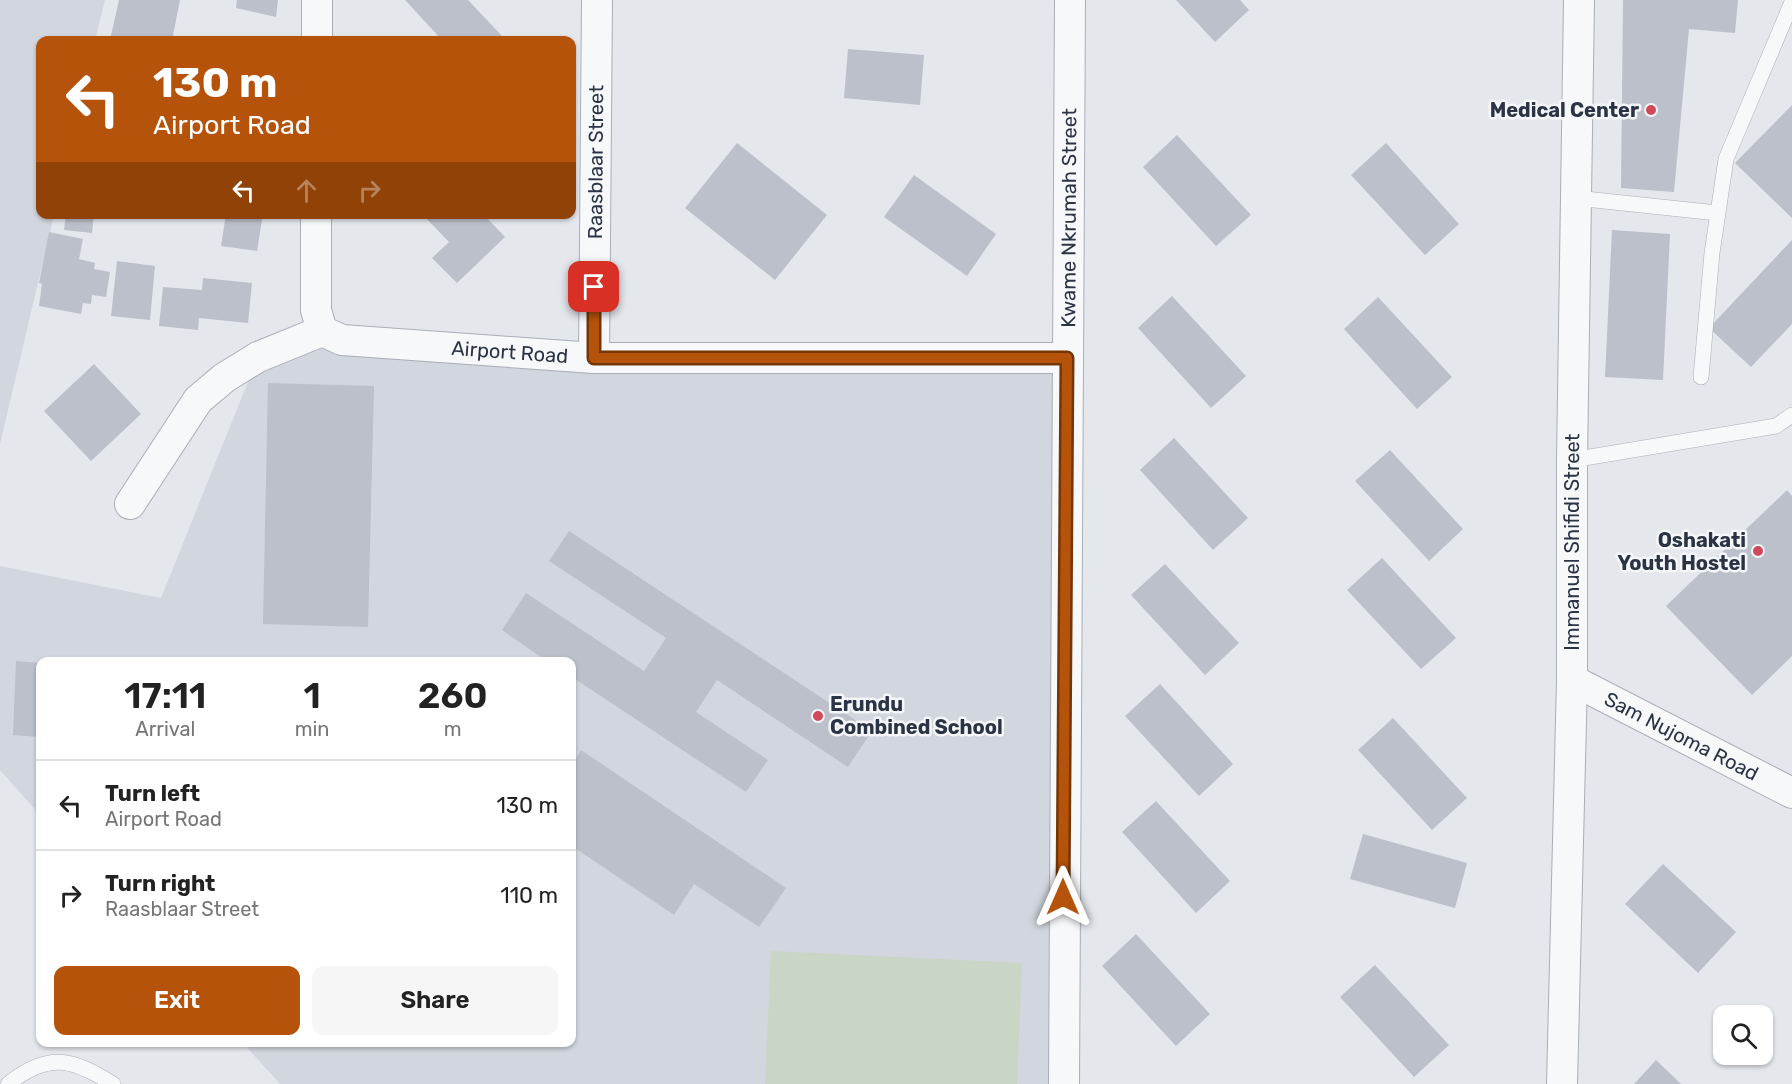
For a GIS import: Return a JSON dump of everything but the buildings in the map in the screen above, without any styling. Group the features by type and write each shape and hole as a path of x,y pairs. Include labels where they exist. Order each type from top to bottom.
{"street":[{"path":"317,0 317,36"},
{"name":"Raasblaar Street","path":"594,358 597,0"},
{"name":"Kwame Nkrumah Street","path":"1064,1084 1070,0"},
{"name":"Immanuel Shifidi Street","path":"1562,1084 1572,680 1572,460 1579,0"},
{"path":"130,504 198,400 224,378 258,357 322,331 316,309 316,219"},
{"name":"Airport Road","path":"322,331 342,340 594,358 1067,358"},
{"name":"Sam Nujoma Road","path":"1572,680 1792,794"}],"lane":[{"path":"1701,376 1726,159 1792,2"},
{"path":"1576,198 1718,213"},
{"path":"1572,460 1776,426 1792,415"},
{"path":"9,1084 21,1074 41,1064 63,1060 87,1068 112,1084"}],"shaded area":[{"path":"0,0 105,0 96,36 36,36 36,219 53,219 0,444"},
{"name":"Erundu Combined School","path":"342,340 1067,358 1062,1084 280,1084 247,1047 576,1047 576,657 36,657 36,810 0,770 0,566 161,598 258,357"}],"green space":[{"path":"771,951 1022,963 1017,1084 765,1084"}],"place":[{"name":"Medical Center","path":"1651,110"},
{"name":"Oshakati Youth Hostel","path":"1758,551"},
{"name":"Erundu Combined School","path":"818,716"}],"route":[{"path":"594,287 594,358 1067,358 1063,897"}]}
